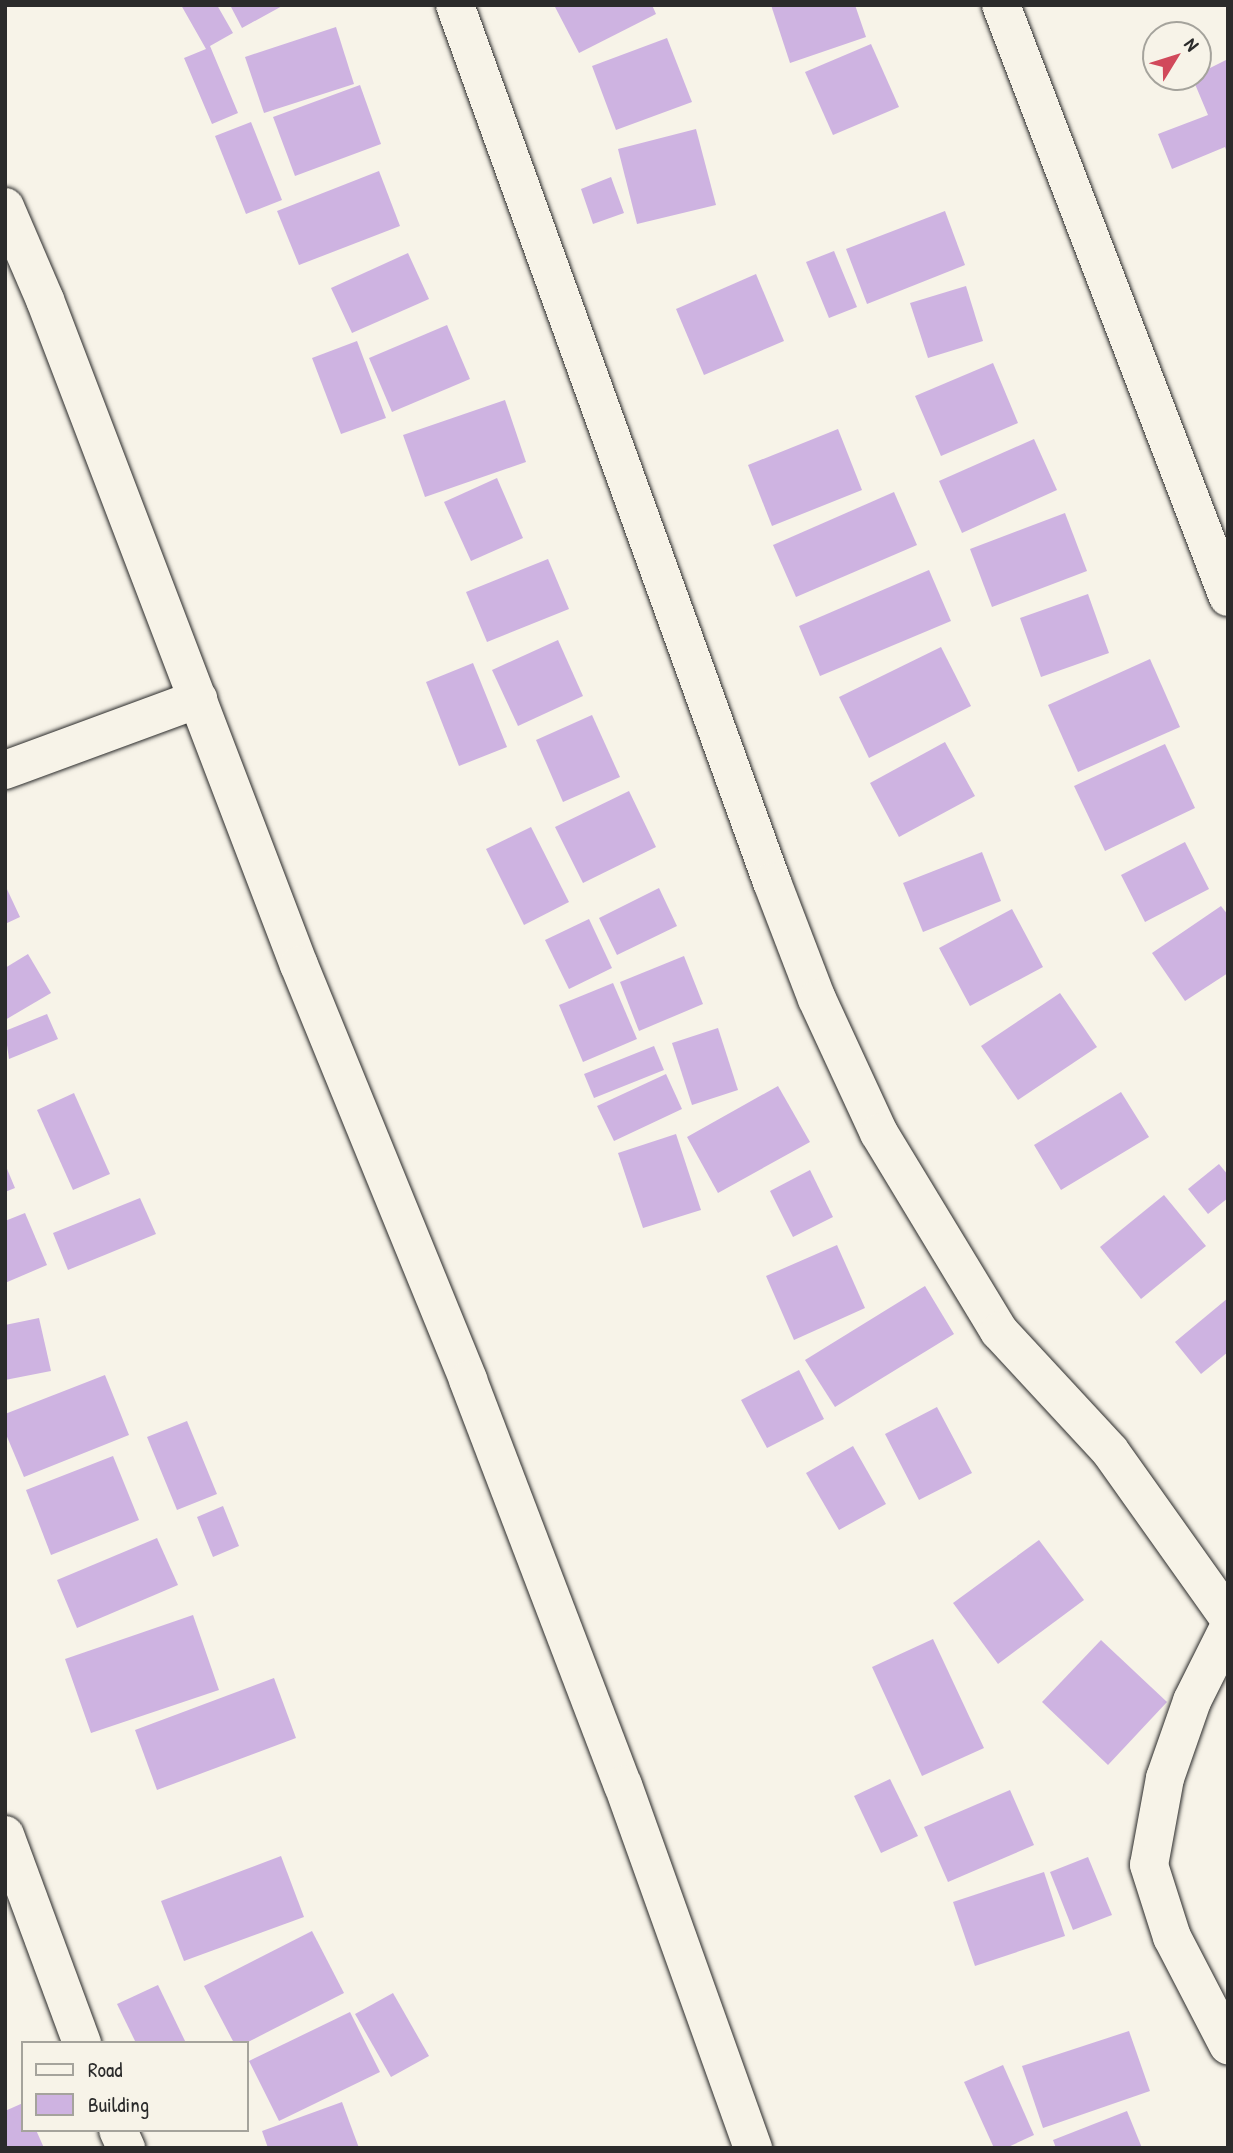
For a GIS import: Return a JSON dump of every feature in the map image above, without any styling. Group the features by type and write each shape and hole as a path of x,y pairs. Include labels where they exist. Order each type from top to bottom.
{"street":[{"path":"455,5 772,882 817,999 879,1133 999,1331 1110,1451 1228,1617"},
{"path":"1001,5 1228,597"},
{"path":"5,207 45,300 299,965 468,1380 690,1965 753,2148"},
{"path":"5,770 198,699"},
{"path":"1228,1629 1192,1701 1165,1778 1149,1865 1172,1937 1228,2045"},
{"path":"5,1835 81,2041"}],"building":[{"path":"181,5 217,5 233,33 210,46 238,113 212,124 184,58 206,49"},
{"path":"230,5 284,5 242,28"},
{"path":"554,5 652,5 656,14 579,53"},
{"path":"771,5 855,5 866,37 790,63"},
{"path":"336,27 354,84 264,113 245,57"},
{"path":"667,38 692,102 616,130 592,66"},
{"path":"871,44 899,107 833,135 805,72"},
{"path":"1228,59 1228,155 1225,147 1172,169 1158,134 1208,115 1198,91 1212,91 1212,67"},
{"path":"360,85 381,144 295,176 273,117"},
{"path":"251,122 282,200 246,214 215,136"},
{"path":"696,129 716,205 637,224 618,149"},
{"path":"379,171 400,226 299,265 277,211"},
{"path":"611,177 624,213 593,224 581,189"},
{"path":"945,211 965,265 867,304 846,249"},
{"path":"834,251 857,307 829,318 806,262"},
{"path":"408,253 429,299 352,333 331,288"},
{"path":"756,274 784,341 704,375 676,309"},
{"path":"966,286 983,341 928,358 910,303"},
{"path":"447,325 470,379 392,412 369,358"},
{"path":"357,341 386,418 341,434 312,358"},
{"path":"993,363 1018,423 941,456 915,396"},
{"path":"505,400 526,462 425,497 403,435"},
{"path":"838,429 862,490 772,526 748,465"},
{"path":"1034,439 1057,490 962,533 939,481"},
{"path":"497,478 523,538 471,561 444,502"},
{"path":"894,492 917,545 796,597 773,545"},
{"path":"1065,513 1087,571 992,607 970,549"},
{"path":"548,559 569,609 487,642 466,592"},
{"path":"929,570 951,621 820,676 799,626"},
{"path":"1088,594 1109,653 1041,677 1020,618"},
{"path":"558,640 583,696 518,726 492,670"},
{"path":"941,647 971,706 869,758 839,697"},
{"path":"1150,659 1180,727 1078,772 1048,705"},
{"path":"473,663 507,747 459,766 426,682"},
{"path":"592,715 620,777 563,802 536,740"},
{"path":"945,742 975,796 899,837 870,783"},
{"path":"1165,744 1195,808 1105,851 1074,786"},
{"path":"629,791 656,847 583,883 555,827"},
{"path":"531,827 569,902 524,925 486,849"},
{"path":"1185,842 1209,889 1145,922 1121,875"},
{"path":"982,852 1001,901 923,932 903,883"},
{"path":"5,885 20,917 5,924"},
{"path":"659,888 677,926 617,955 599,918"},
{"path":"1221,906 1228,915 1228,973 1185,1001 1152,953"},
{"path":"1012,909 1043,967 970,1006 939,948"},
{"path":"589,919 612,968 569,989 545,940"},
{"path":"28,954 51,993 5,1020 5,968"},
{"path":"684,956 703,1004 639,1031 620,982"},
{"path":"613,983 637,1039 583,1062 559,1005"},
{"path":"1060,993 1097,1047 1018,1100 981,1046"},
{"path":"47,1014 58,1039 9,1059 5,1031"},
{"path":"718,1028 738,1090 692,1105 672,1043"},
{"path":"654,1046 664,1070 594,1098 584,1074"},
{"path":"666,1074 682,1109 614,1141 597,1106"},
{"path":"778,1086 810,1142 718,1193 687,1137"},
{"path":"1121,1092 1149,1137 1061,1190 1034,1145"},
{"path":"74,1093 110,1174 73,1190 37,1110"},
{"path":"676,1134 701,1210 643,1228 618,1153"},
{"path":"5,1164 15,1188 5,1192"},
{"path":"1219,1164 1228,1175 1228,1198 1208,1214 1188,1189"},
{"path":"810,1170 833,1217 793,1237 770,1191"},
{"path":"1164,1195 1206,1246 1141,1299 1100,1247"},
{"path":"140,1198 156,1234 68,1270 53,1233"},
{"path":"25,1213 47,1265 5,1283 5,1221"},
{"path":"837,1245 865,1308 794,1340 766,1276"},
{"path":"925,1286 954,1334 835,1407 805,1360"},
{"path":"1228,1298 1228,1352 1201,1374 1175,1342"},
{"path":"39,1318 51,1371 5,1380 5,1325"},
{"path":"799,1370 824,1419 767,1448 741,1400"},
{"path":"105,1375 129,1435 24,1477 5,1432 5,1414"},
{"path":"937,1407 972,1473 919,1500 885,1434"},
{"path":"187,1421 217,1494 177,1510 147,1437"},
{"path":"853,1446 886,1504 839,1530 806,1473"},
{"path":"113,1456 139,1520 51,1555 26,1490"},
{"path":"223,1506 239,1546 213,1557 197,1517"},
{"path":"157,1538 178,1585 77,1628 57,1580"},
{"path":"1039,1540 1084,1600 998,1664 953,1603"},
{"path":"193,1615 219,1690 91,1733 65,1659"},
{"path":"933,1639 984,1748 922,1776 872,1667"},
{"path":"1101,1640 1167,1702 1108,1765 1042,1702"},
{"path":"274,1678 296,1738 157,1790 135,1730"},
{"path":"890,1779 918,1836 881,1853 854,1796"},
{"path":"1010,1790 1034,1845 948,1882 924,1827"},
{"path":"281,1856 304,1917 184,1961 161,1901"},
{"path":"1088,1857 1112,1915 1073,1930 1050,1872"},
{"path":"1044,1872 1065,1936 975,1966 953,1902"},
{"path":"312,1931 344,1993 248,2042 233,2041 204,1986"},
{"path":"158,1985 185,2041 135,2041 117,2004"},
{"path":"393,1993 429,2056 391,2077 355,2014"},
{"path":"350,2012 380,2072 279,2121 249,2061"},
{"path":"1129,2031 1150,2091 1043,2128 1022,2066"},
{"path":"1003,2065 1034,2135 1006,2148 994,2148 964,2082"},
{"path":"342,2102 359,2148 268,2148 262,2131"},
{"path":"21,2104 21,2132 37,2132 44,2148 5,2148 5,2111"},
{"path":"1127,2111 1142,2148 1056,2148 1053,2140"}]}
